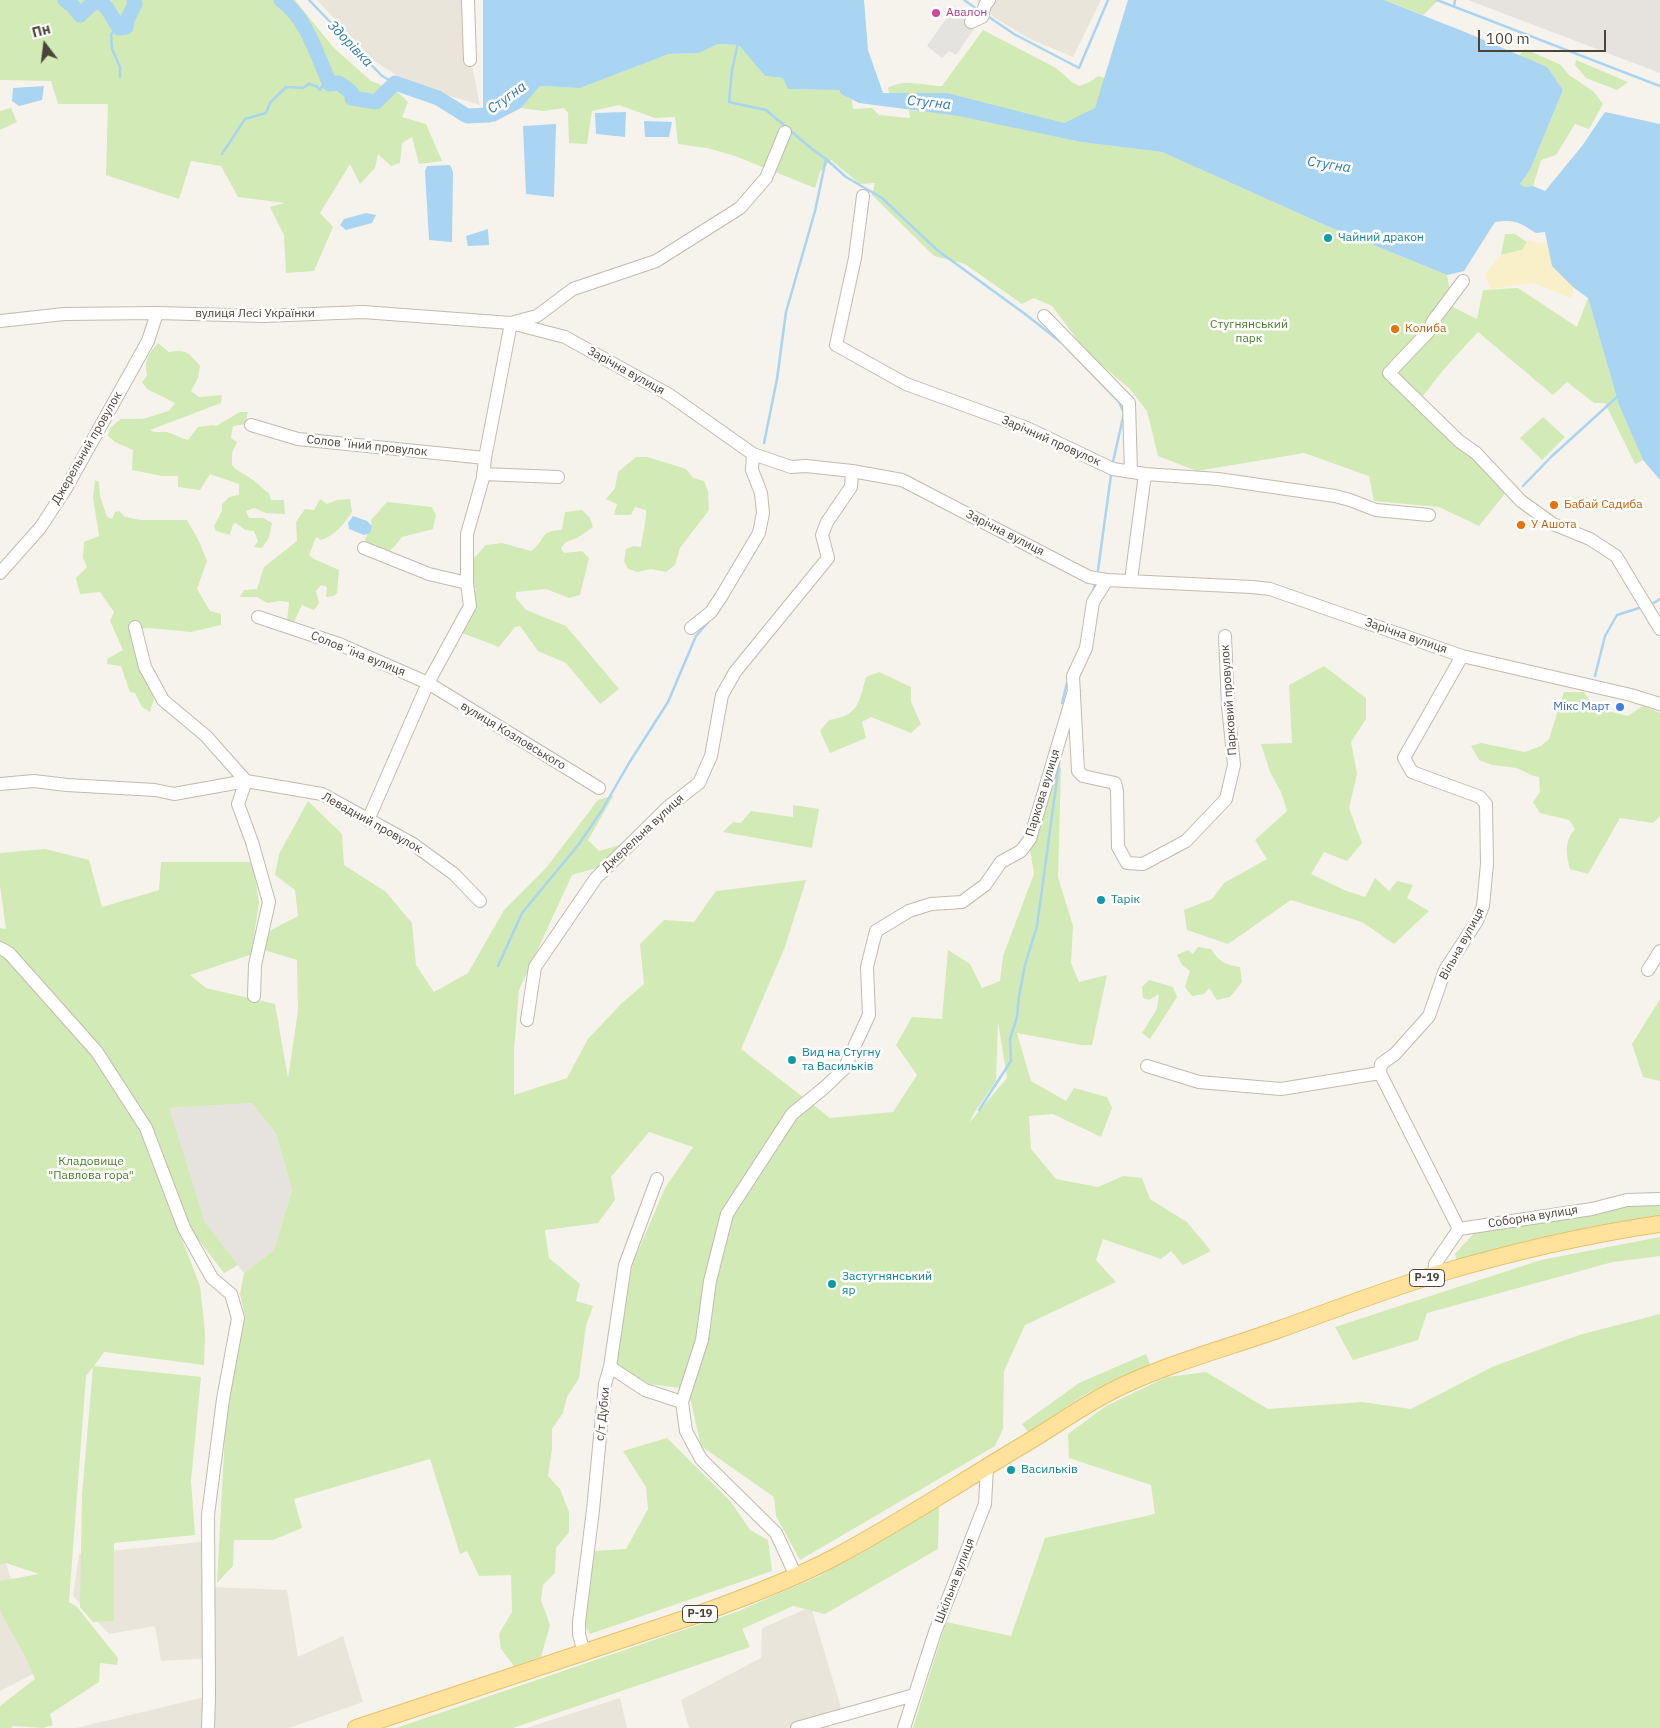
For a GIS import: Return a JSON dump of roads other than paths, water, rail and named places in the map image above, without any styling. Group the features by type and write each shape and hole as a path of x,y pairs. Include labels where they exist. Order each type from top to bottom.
{"main road":[{"name":"Р-19","path":"356,1728 741,1599 796,1576 837,1556 987,1467 1068,1416 1120,1387 1173,1364 1232,1346 1434,1276 1512,1254 1608,1232 1660,1224"}],"street":[{"path":"468,0 470,60"},
{"path":"971,22 982,17 983,2"},
{"path":"368,820 428,683 470,606 467,583 467,534 483,474 511,323 537,316 573,290 656,261 740,208 766,178 785,132"},
{"name":"Зарічний провулок","path":"863,196 855,258 836,345 906,384 1026,428 1113,469 1145,474 1218,479 1326,495 1350,500 1376,510 1429,515"},
{"path":"1463,281 1433,321 1429,331 1389,373 1459,441 1476,453 1521,501 1553,524 1590,539 1616,556 1660,629"},
{"name":"вулиця Лесі Українки","path":"0,321 64,314 157,313 264,316 363,312 511,323"},
{"name":"Джерельний провулок","path":"0,573 40,528 65,490 148,341 157,313"},
{"path":"1044,316 1129,403 1131,472"},
{"name":"Зарічна вулиця","path":"511,323 573,342 668,394 753,454 791,467 806,466 852,471 902,480 1090,577 1106,580 1270,589 1462,656 1631,695 1660,704"},
{"name":"Соловʼїний провулок","path":"252,426 298,439 485,458"},
{"path":"691,628 711,612 759,533 763,513 761,493 752,470 753,454"},
{"name":"Джерельна вулиця","path":"527,1020 535,967 596,878 668,807 699,783 711,756 722,695 734,672 828,558 822,535 827,522 851,487 852,471"},
{"path":"483,474 558,477"},
{"path":"1131,580 1145,474"},
{"path":"364,548 429,574 467,583"},
{"name":"Парковий провулок","path":"1106,580 1094,602 1086,648 1073,676 1078,771 1083,776 1115,783 1117,791 1118,847 1127,863 1143,864 1186,841 1226,799 1234,765 1228,706 1225,636"},
{"name":"Соловʼїна вулиця","path":"258,616 339,644 428,683"},
{"path":"135,627 145,668 163,700 206,736 246,781 238,804 252,842 269,902 255,965 254,996"},
{"name":"Вільна вулиця","path":"1380,1073 1381,1064 1395,1054 1429,1016 1445,970 1476,921 1483,906 1487,864 1486,804 1480,797 1412,772 1404,758 1462,656"},
{"name":"вулиця Козловського","path":"428,683 599,788"},
{"name":"Паркова вулиця","path":"682,1402 702,1340 712,1273 727,1214 792,1114 844,1069 869,1016 867,967 876,932 909,911 931,904 962,902 985,885 1000,862 1021,851 1030,838 1074,691"},
{"name":"Левадний провулок","path":"0,784 34,782 174,794 246,781 322,794 413,844 454,874 480,902"},
{"path":"0,948 9,953 97,1052 146,1128 184,1228 212,1278 232,1294 238,1318 224,1399 208,1515 208,1728"},
{"path":"1648,970 1660,951"},
{"path":"1147,1066 1199,1082 1281,1089 1380,1073 1459,1230 1435,1264 1434,1276"},
{"name":"с/т Дубки","path":"584,1653 578,1634 593,1510 605,1384 610,1367 625,1266 658,1180"},
{"name":"Соборна вулиця","path":"1459,1230 1592,1208 1627,1200 1660,1199"},
{"path":"610,1367 645,1390 682,1402 686,1431 701,1458 776,1533 796,1576"},
{"name":"Шкільна вулиця","path":"904,1728 935,1632 985,1504 987,1467"},
{"path":"797,1728 914,1695"}],"water":[{"path":"483,0 864,0 868,50 883,93 947,93 1064,123 1095,108 1128,0 1384,0 1465,32 1547,67 1563,90 1530,170 1520,184 1525,187 1533,186 1545,191 1582,146 1605,112 1660,124 1660,480 1643,460 1619,405 1588,298 1573,287 1552,266 1545,232 1536,233 1512,221 1495,222 1464,271 1447,275 1327,226 1162,152 1081,142 959,116 859,103 841,94 839,90 788,89 783,78 765,76 739,45 718,44 699,53 669,54 580,88 540,86 521,108 494,122 483,108"},
{"path":"44,86 42,100 19,106 12,101 13,88"},
{"path":"626,112 625,137 596,134 595,113"},
{"path":"644,121 672,122 669,137 645,137"},
{"path":"556,124 554,197 526,194 523,126"},
{"path":"450,165 453,172 452,242 429,240 425,171 427,166"},
{"path":"366,213 376,215 372,223 346,230 340,225 344,219"},
{"path":"488,229 489,245 468,246 466,236"},
{"path":"353,516 367,521 372,526 370,533 364,535 349,529 348,523"}],"waterway":[{"name":"Стугна","path":"65,0 80,15 96,0"},
{"name":"Стугна","path":"97,0 107,8 119,28 126,27 127,20 135,4 134,0"},
{"name":"Стугна","path":"281,0 305,27 330,84 339,83 351,92 352,98 376,102 395,83 438,98 467,116 489,115 504,102"},
{"name":"Здорівка","path":"309,0 382,76 395,83"},
{"path":"964,0 977,9"},
{"path":"989,17 1014,34 1079,68 1108,0"},
{"path":"1437,0 1660,86"},
{"path":"1454,6 1455,0"},
{"path":"119,28 111,34 112,49 120,67 120,77"},
{"path":"738,43 732,70 729,102 766,110 826,159 815,211 786,312 777,379 764,443"},
{"path":"222,154 245,119 266,113 270,103 286,87 303,88 309,84 316,86 320,90 323,85 329,88 330,84"},
{"path":"826,159 846,177 882,198 937,250 1062,343 1119,402 1124,413 1113,462"},
{"path":"1523,486 1551,457 1617,397"},
{"path":"1098,570 1111,475"},
{"path":"1093,591 1095,585"},
{"path":"1652,604 1660,599"},
{"path":"1595,676 1605,636 1617,615 1639,608"},
{"path":"498,966 522,913 579,844 668,702 696,636 708,622"},
{"path":"1062,703 1067,683"},
{"path":"979,1110 1011,1061 1010,1039 1017,1017 1025,965 1037,926 1059,764"}],"place":[{"name":"Авалон","path":"936,13"},
{"name":"Чайний дракон","path":"1328,238"},
{"name":"Колиба","path":"1395,329"},
{"name":"Бабай Садиба","path":"1554,505"},
{"name":"У Ашота","path":"1521,525"},
{"name":"Мікс Март","path":"1620,707"},
{"name":"Тарік","path":"1101,900"},
{"name":"Вид на Стугну та Васильків","path":"792,1060"},
{"name":"Застугнянський яр","path":"832,1284"},
{"name":"Васильків","path":"1011,1470"}],"park label":[{"name":"Стугнянський парк","path":"1249,332"},
{"name":"Кладовище \"Павлова гора\"","path":"91,1169"}]}
